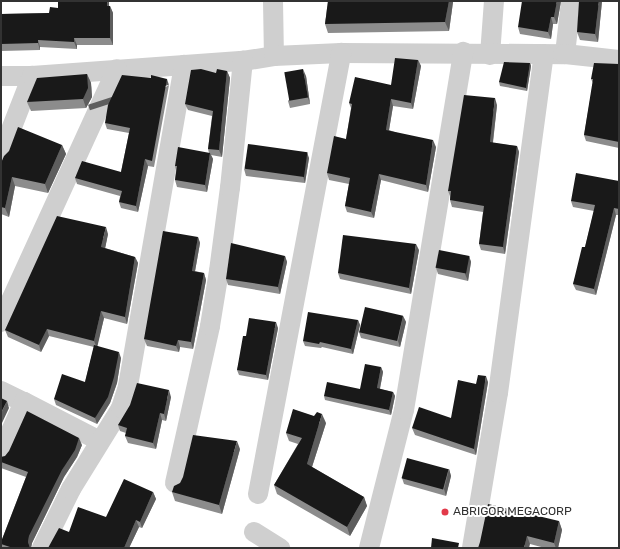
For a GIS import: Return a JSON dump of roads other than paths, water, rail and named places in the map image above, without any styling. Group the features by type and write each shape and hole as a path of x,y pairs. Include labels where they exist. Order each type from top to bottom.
{"street":[{"path":"272,1 274,56"},
{"path":"490,55 494,1"},
{"path":"565,54 571,1"},
{"path":"369,548 404,410 463,52"},
{"path":"1,76 32,76 242,61 274,56 341,53 463,52 490,55 565,54 619,60"},
{"path":"258,494 341,53"},
{"path":"472,548 498,393 544,54"},
{"path":"175,483 208,334 219,271 230,188 242,61"},
{"path":"42,548 71,489 121,408 128,386 184,65"},
{"path":"1,322 117,69"},
{"path":"1,155 32,76"},
{"path":"1,391 100,441"},
{"path":"1,453 24,402"},
{"path":"254,532 280,548"}],"place":[{"name":"ABRIGOR MEGACORP","path":"445,512"}]}
